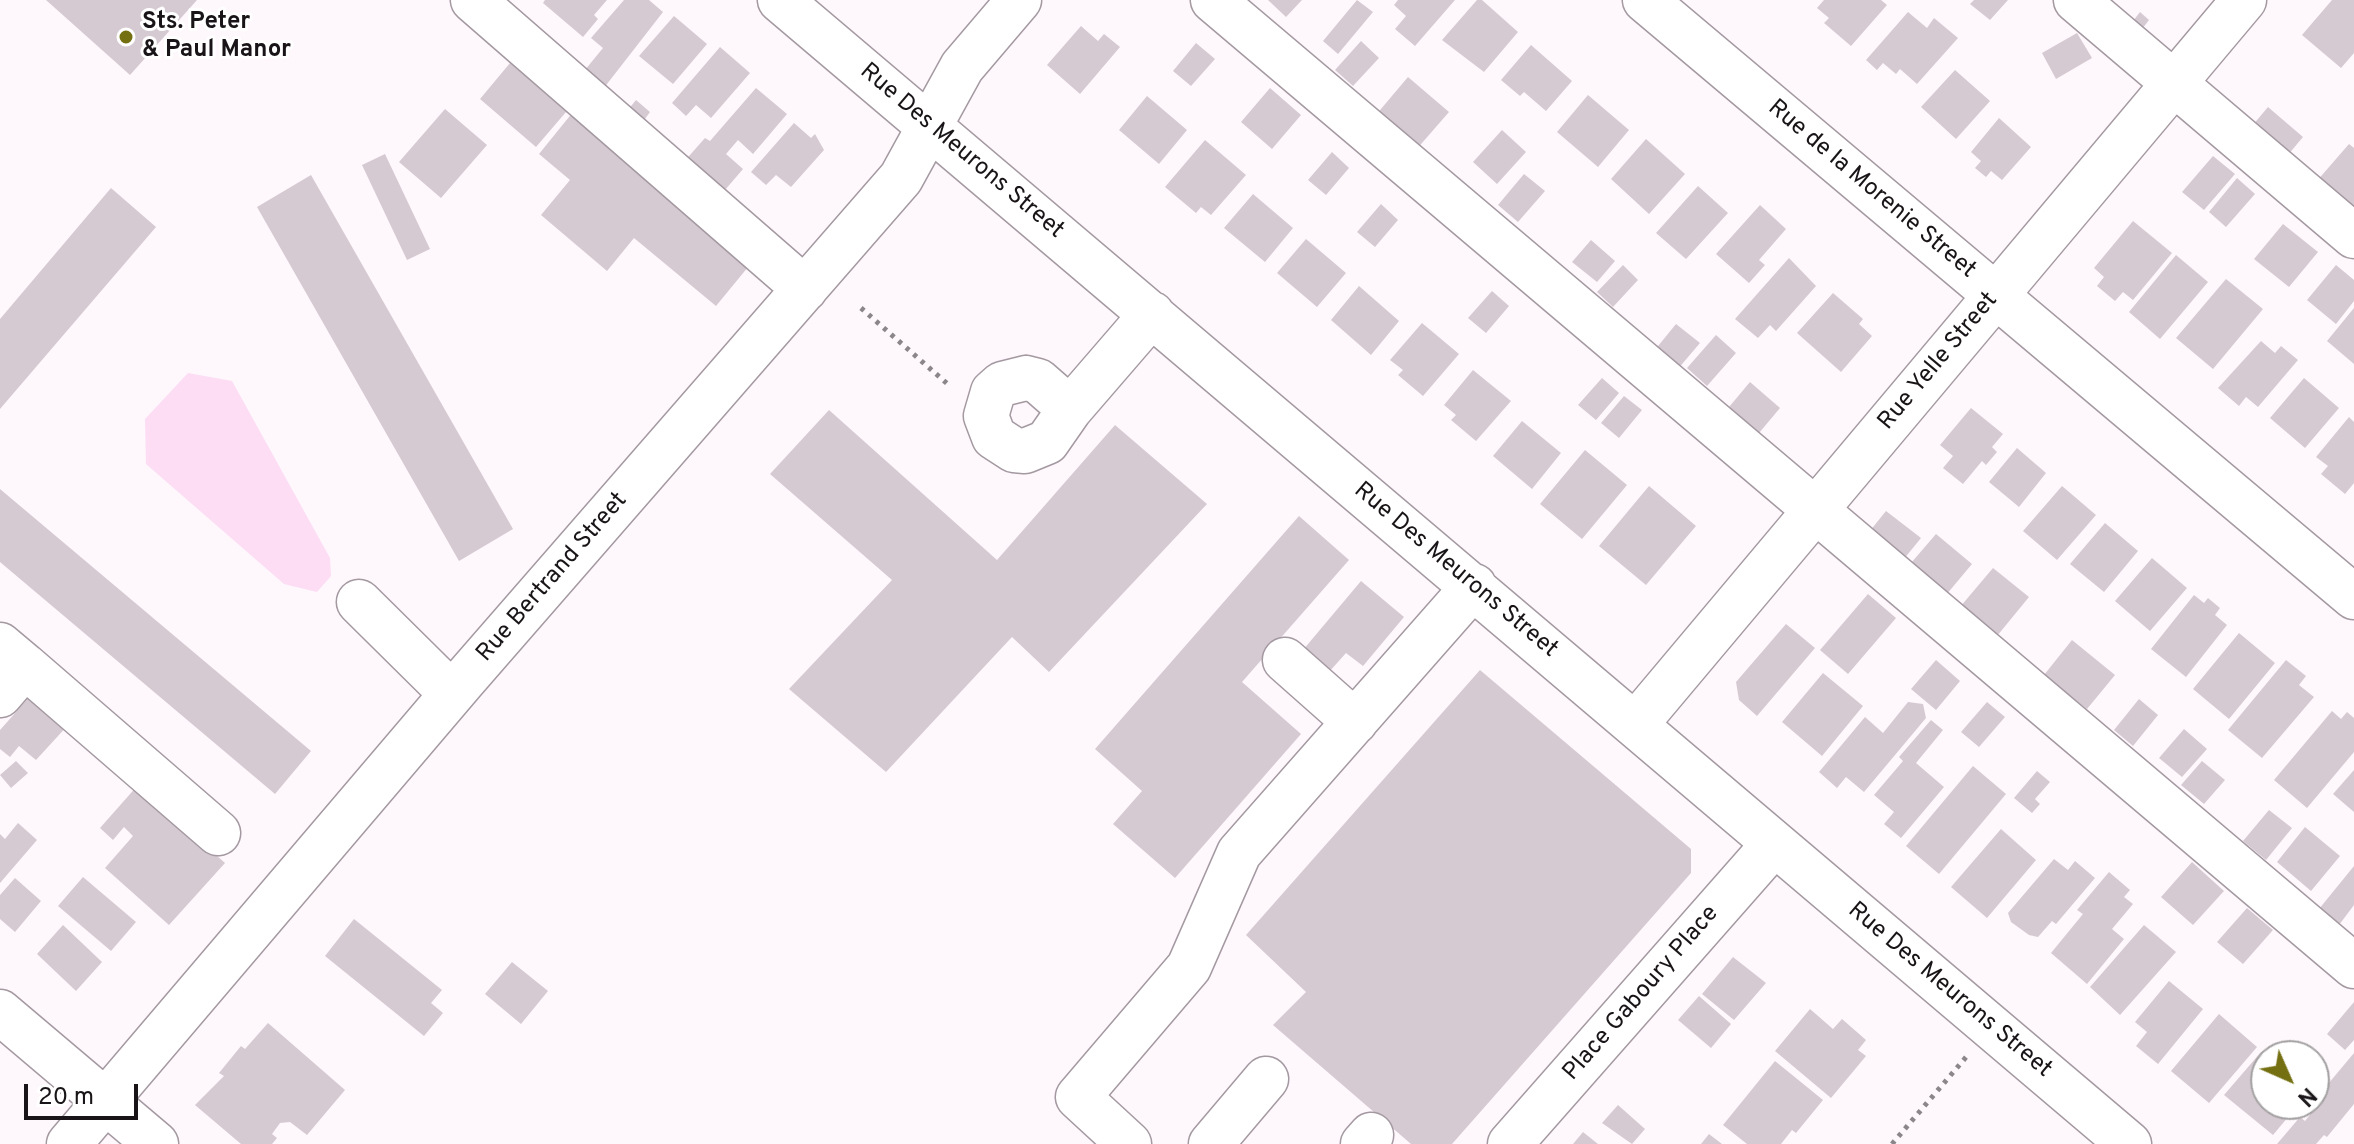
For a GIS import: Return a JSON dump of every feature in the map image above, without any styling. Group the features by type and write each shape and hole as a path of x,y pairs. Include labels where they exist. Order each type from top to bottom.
{"street":[{"path":"473,0 805,289"},
{"name":"Rue Des Meurons Street","path":"780,0 930,124 2129,1144"},
{"name":"Rue Bertrand Street","path":"69,1144 452,694 901,178 962,67 1019,0"},
{"path":"1213,0 2354,966"},
{"name":"Rue de la Morenie Street","path":"1645,0 2354,597"},
{"path":"2076,0 2354,236"},
{"name":"Rue Yelle Street","path":"1635,725 2244,0"},
{"path":"1070,409 1152,314"},
{"path":"1129,1144 1078,1097 1189,967 1239,853 1474,586"},
{"path":"359,602 452,694"},
{"path":"1285,660 1355,722"},
{"path":"8,668 218,833"},
{"name":"Place Gaboury Place","path":"1510,1144 1774,844"},
{"path":"0,1012 156,1144"},
{"path":"1211,1144 1266,1079"}],"path":[{"path":"861,308 957,393"},
{"path":"1892,1144 1992,1026"}],"shaded area":[{"path":"188,373 232,381 330,558 331,576 317,592 284,584 146,464 145,419"}],"building":[{"name":"Sts. Peter & Paul Manor","path":"46,0 197,0 130,75"},
{"path":"545,0 607,0 594,15 598,19 583,37 543,3"},
{"path":"624,0 649,0 663,12 600,93 580,76 603,48 591,38"},
{"path":"1268,0 1302,0 1286,17"},
{"path":"1357,0 1373,12 1338,54 1323,41"},
{"path":"1398,0 1455,0 1415,46 1395,29 1406,16 1394,5"},
{"path":"1477,0 1482,0 1518,32 1484,72 1442,40"},
{"path":"1824,0 1881,0 1887,5 1851,46 1824,23 1829,18 1817,8"},
{"path":"1974,0 2008,0 1990,20 1970,4"},
{"path":"2332,0 2354,0 2354,53 2341,68 2302,35"},
{"path":"1908,12 1927,28 1934,18 1958,38 1917,84 1900,69 1896,74 1883,63 1877,70 1866,60"},
{"path":"2140,12 2149,20 2139,33 2130,25"},
{"path":"674,16 707,44 673,84 639,56"},
{"path":"1081,26 1098,41 1104,34 1120,47 1080,94 1047,65"},
{"path":"2077,33 2092,58 2056,79 2042,53"},
{"path":"1361,41 1379,58 1353,86 1335,70"},
{"path":"1196,43 1215,59 1191,86 1173,71"},
{"path":"1531,45 1572,81 1546,111 1524,92 1520,96 1501,80"},
{"path":"720,47 750,73 711,118 696,105 686,116 672,103"},
{"path":"510,63 566,112 536,147 480,99"},
{"path":"1955,70 1990,101 1956,139 1921,107"},
{"path":"1408,77 1449,112 1415,151 1375,116"},
{"path":"756,88 787,114 753,154 738,140 726,154 743,169 719,197 682,164 705,138 710,141"},
{"path":"1270,88 1301,115 1272,149 1241,122"},
{"path":"1588,95 1629,130 1598,167 1557,132"},
{"path":"1147,96 1187,130 1159,164 1119,130"},
{"path":"636,100 650,112 642,123 627,111"},
{"path":"2268,107 2303,137 2282,162 2247,132"},
{"path":"445,109 487,145 441,198 399,162"},
{"path":"573,112 753,261 716,306 634,238 607,271 541,215 570,180 539,154"},
{"path":"1999,118 2031,147 2002,180 1991,171 1986,177 1975,168 1981,161 1971,152"},
{"path":"794,123 811,138 815,134 824,150 791,187 776,175 766,185 751,172"},
{"path":"1502,130 1526,152 1497,184 1473,162"},
{"path":"1646,139 1685,174 1649,214 1611,179"},
{"path":"1205,140 1246,175 1211,215 1201,207 1196,213 1165,187"},
{"path":"2349,144 2354,148 2354,209 2316,182"},
{"path":"1332,152 1349,168 1326,195 1308,180"},
{"path":"385,154 430,249 407,260 362,165"},
{"path":"2213,156 2235,174 2204,210 2182,192"},
{"path":"1524,174 1545,191 1518,222 1498,205"},
{"path":"311,175 513,529 459,561 257,207"},
{"path":"2237,178 2255,194 2226,227 2209,212"},
{"path":"1698,186 1728,213 1686,259 1656,233"},
{"path":"111,188 156,227 0,409 0,319"},
{"path":"1253,194 1293,228 1265,262 1224,228"},
{"path":"1381,204 1398,220 1375,247 1357,232"},
{"path":"1760,205 1786,229 1759,260 1765,265 1749,283 1716,254"},
{"path":"2133,221 2172,253 2133,300 2123,292 2115,301 2097,286 2104,277 2094,268"},
{"path":"2283,224 2318,252 2289,287 2254,259"},
{"path":"1306,239 1346,273 1317,307 1277,273"},
{"path":"1591,240 1615,261 1597,282 1572,262"},
{"path":"2176,255 2208,282 2160,339 2129,312"},
{"path":"1789,258 1816,286 1776,331 1770,325 1758,338 1735,319"},
{"path":"1623,265 1638,280 1613,307 1597,292"},
{"path":"2336,265 2354,280 2354,301 2336,324 2307,300"},
{"path":"2226,279 2263,309 2213,369 2176,338"},
{"path":"1359,286 1399,321 1371,355 1331,320"},
{"path":"1492,291 1509,306 1486,333 1468,318"},
{"path":"1833,293 1863,319 1859,324 1872,336 1841,372 1797,333"},
{"path":"2354,308 2354,364 2327,341"},
{"path":"1422,323 1459,354 1423,396 1398,375 1403,370 1390,360"},
{"path":"1676,324 1700,343 1677,370 1654,351"},
{"path":"1716,335 1736,353 1707,386 1687,368"},
{"path":"2261,341 2275,353 2281,346 2298,360 2258,407 2246,397 2239,406 2218,388"},
{"path":"1473,370 1511,401 1476,441 1451,420 1456,415 1444,405"},
{"path":"1602,378 1619,393 1596,420 1578,405"},
{"path":"2304,378 2339,408 2305,448 2270,418"},
{"path":"1750,382 1780,408 1754,439 1724,413"},
{"path":"1624,396 1642,410 1619,438 1601,423"},
{"path":"1971,408 2003,434 1992,447 1997,452 1986,465 1982,461 1963,484 1943,468 1953,456 1940,445"},
{"path":"829,410 997,560 1115,425 1207,504 1049,672 1012,637 886,772 789,689 892,580 770,474"},
{"path":"2349,417 2354,422 2354,483 2345,494 2321,474 2328,466 2316,457"},
{"path":"1522,421 1561,453 1532,489 1493,456"},
{"path":"2017,448 2046,473 2019,507 1989,482"},
{"path":"1585,450 1627,485 1582,539 1540,504"},
{"path":"1649,486 1696,526 1646,585 1599,546"},
{"path":"2062,486 2096,515 2057,560 2023,531"},
{"path":"0,489 311,751 275,794 0,562"},
{"path":"1886,511 1921,538 1899,565 1865,537"},
{"path":"1299,516 1349,560 1242,682 1301,734 1175,878 1113,824 1142,791 1095,749"},
{"path":"2105,523 2138,551 2104,592 2070,564"},
{"path":"1936,534 1972,564 1941,601 1905,570"},
{"path":"2152,558 2187,588 2150,631 2115,601"},
{"path":"1993,568 2029,597 1997,636 1960,607"},
{"path":"1361,581 1404,617 1363,666 1346,653 1329,672 1303,650"},
{"path":"1868,594 1896,618 1848,674 1820,650"},
{"path":"2194,595 2204,603 2208,598 2220,608 2215,615 2227,625 2186,677 2151,649"},
{"path":"1786,624 1815,648 1757,716 1739,700 1736,682"},
{"path":"2239,633 2275,663 2229,719 2193,689"},
{"path":"2072,640 2115,675 2087,709 2044,675"},
{"path":"1936,660 1960,681 1936,710 1911,689"},
{"path":"2286,660 2306,676 2299,685 2314,697 2262,758 2228,730"},
{"path":"1480,670 1691,849 1691,873 1452,1144 1411,1144 1273,1025 1306,992 1246,935"},
{"path":"1823,673 1863,706 1822,756 1782,722"},
{"path":"33,693 69,724 36,760 19,746 10,757 0,749 0,730"},
{"path":"2139,699 2158,715 2133,746 2114,730"},
{"path":"1908,702 1923,704 1926,718 1864,792 1846,777 1837,788 1819,772 1865,717 1883,733"},
{"path":"1987,702 2005,717 1979,747 1961,732"},
{"path":"2332,711 2341,719 2347,712 2354,718 2354,752 2307,808 2274,780"},
{"path":"1931,720 1943,730 1916,763 1944,787 1901,838 1884,824 1894,812 1874,795 1903,761 1899,757"},
{"path":"2184,729 2207,749 2182,777 2159,758"},
{"path":"16,761 28,773 11,788 0,775"},
{"path":"2202,761 2225,780 2204,804 2181,785"},
{"path":"1973,766 2006,794 1939,874 1906,846"},
{"path":"2354,770 2354,812 2333,794"},
{"path":"2037,771 2050,782 2035,799 2040,804 2032,813 2014,798"},
{"path":"138,785 225,863 169,925 105,868 133,836 124,827 113,840 100,828"},
{"path":"2269,810 2292,828 2266,860 2243,841"},
{"path":"18,823 37,840 0,883 0,834 5,839"},
{"path":"2305,827 2340,856 2311,891 2277,862"},
{"path":"2001,829 2036,860 1987,918 1951,887"},
{"path":"2054,859 2068,870 2075,861 2095,878 2056,924 2052,921 2038,937 2029,935 2011,922 2008,913"},
{"path":"2192,862 2224,891 2193,925 2161,897"},
{"path":"2354,866 2354,905 2339,925 2319,909"},
{"path":"2109,872 2130,890 2124,897 2133,904 2112,929 2124,939 2087,984 2051,953 2083,914 2077,910"},
{"path":"83,877 136,922 111,951 58,906"},
{"path":"15,878 41,901 15,932 0,919 0,895"},
{"path":"2247,908 2273,930 2243,964 2217,942"},
{"path":"354,919 442,990 431,1003 443,1013 424,1036 325,956"},
{"path":"63,925 102,962 76,991 37,954"},
{"path":"2144,925 2176,952 2120,1015 2090,987"},
{"path":"1733,957 1766,983 1734,1020 1702,994"},
{"path":"512,962 548,991 521,1024 485,994"},
{"path":"2169,981 2203,1009 2158,1064 2136,1046 2147,1032 2135,1022"},
{"path":"1699,996 1731,1024 1711,1048 1678,1020"},
{"path":"2354,1002 2354,1040 2345,1050 2327,1034"},
{"path":"1810,1009 1833,1029 1842,1019 1866,1040 1858,1050 1866,1056 1831,1098 1775,1051"},
{"path":"2219,1014 2250,1041 2250,1055 2209,1103 2171,1071"},
{"path":"268,1023 345,1090 307,1135 290,1122 280,1123 272,1134 277,1138 272,1144 241,1144 195,1105 224,1076 219,1073 241,1046 245,1049"},
{"path":"2354,1053 2354,1104 2327,1137 2324,1135 2316,1144 2277,1144 2297,1120 2330,1120 2330,1082"},
{"path":"1775,1061 1823,1100 1796,1133 1792,1130 1781,1144 1747,1144 1723,1125"},
{"path":"2250,1065 2250,1116 2224,1095"},
{"path":"1618,1105 1645,1129 1632,1144 1602,1123"},
{"path":"2255,1120 2286,1120 2273,1135"},
{"path":"1583,1132 1598,1144 1573,1144"},
{"path":"1709,1134 1722,1144 1701,1144"}],"place":[{"name":"Sts. Peter & Paul Manor","path":"126,37"}]}
